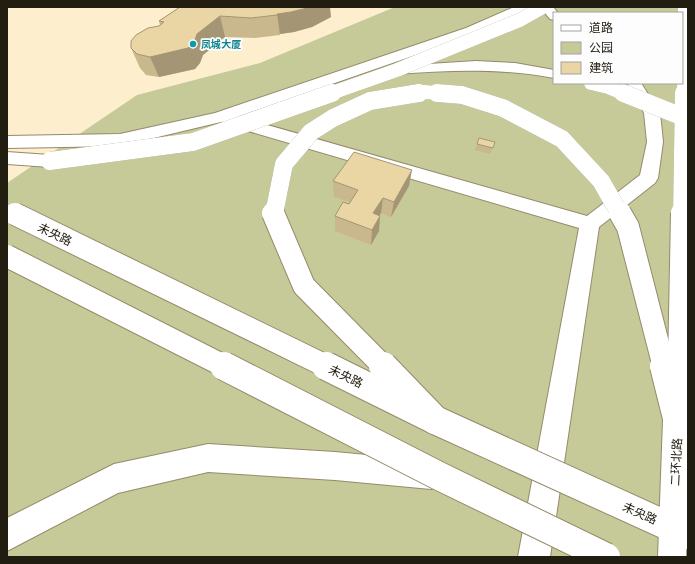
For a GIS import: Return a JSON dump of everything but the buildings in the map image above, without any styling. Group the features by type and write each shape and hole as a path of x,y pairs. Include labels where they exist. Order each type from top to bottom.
{"main road":[{"path":"7,142 120,140 219,117 471,31 524,7"},
{"path":"7,158 50,161 193,142 397,70 520,20 544,7 553,15"},
{"name":"二环北路","path":"672,557 678,422 685,7"},
{"path":"397,70 452,65 494,65 538,70 553,74"},
{"path":"595,84 608,87 688,119"},
{"path":"534,557 590,224 649,178 655,142 652,113 635,84"},
{"path":"435,420 304,286 273,212 284,164 311,132 333,118 370,101 425,92 462,95 503,108 562,139 601,181 628,226 678,422"},
{"path":"219,117 590,224"},
{"name":"未央路","path":"11,213 435,420 688,535"},
{"path":"7,256 439,476 606,557"},
{"path":"7,535 114,479 208,458 335,466 439,476"}],"green space":[{"path":"395,7 688,7 688,557 7,557 7,183 137,95 260,63"}],"place":[{"name":"凤城大厦","path":"193,44"}]}
